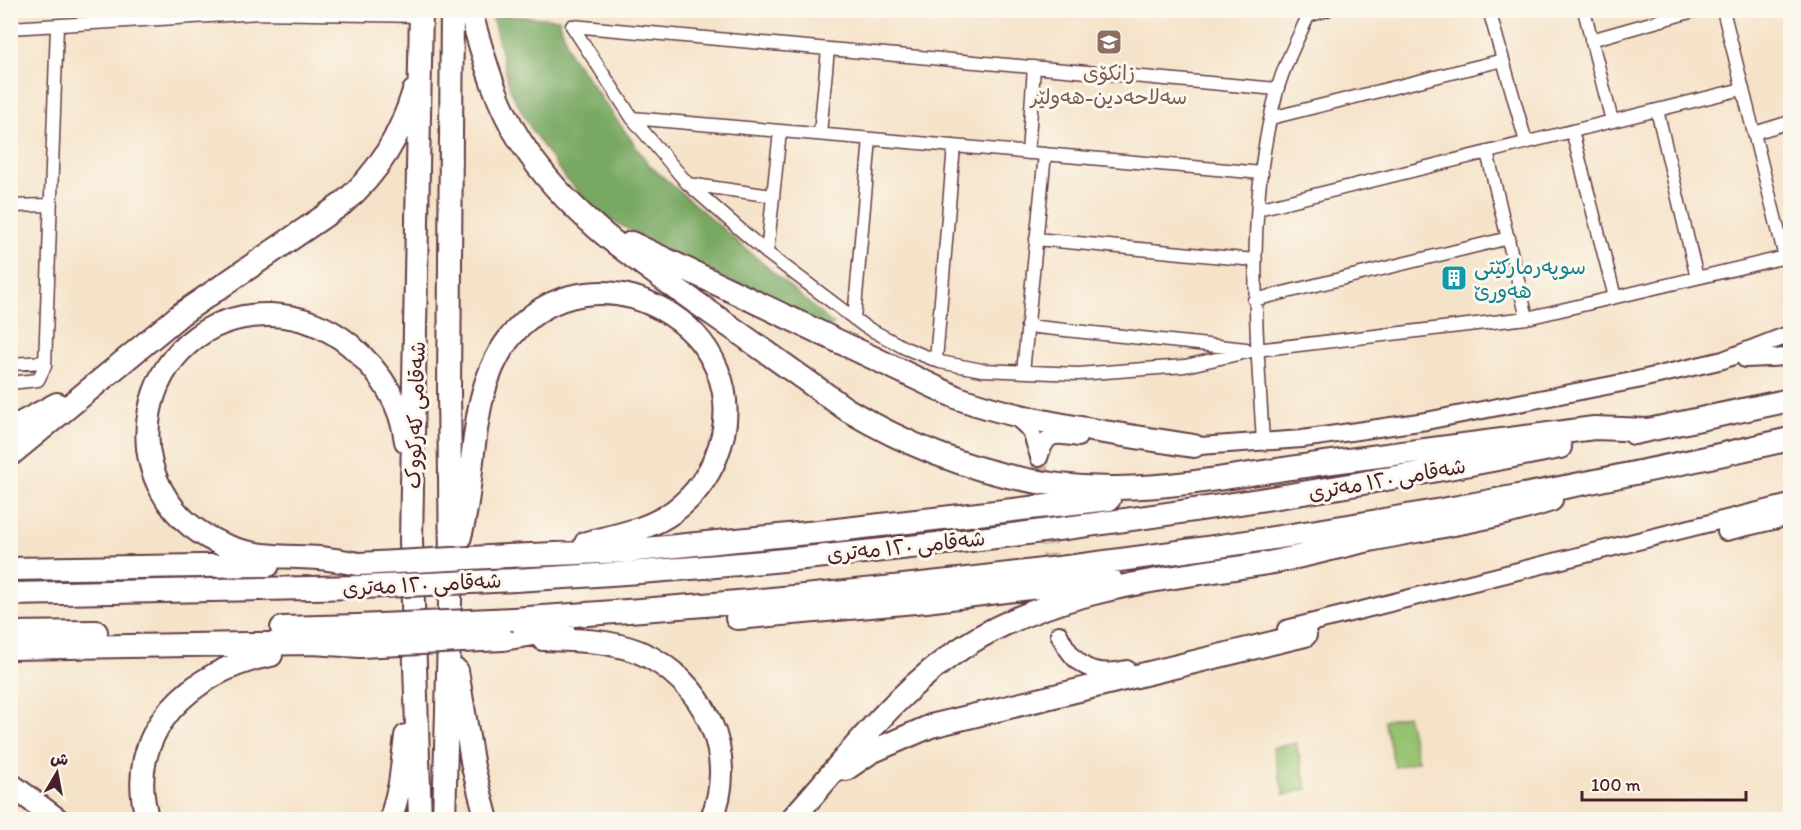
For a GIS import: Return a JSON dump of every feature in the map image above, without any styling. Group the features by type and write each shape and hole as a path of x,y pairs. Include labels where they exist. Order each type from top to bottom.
{"highway":[{"name":"شەقامی کەرکووک","path":"444,819 451,565 449,378 452,10"},
{"path":"470,10 494,86 520,141 574,207 606,238 846,409 907,443 977,468 1042,483 1117,488 1194,482 1594,428 1649,430"},
{"name":"شەقامی کەرکووک","path":"420,819 411,542 421,13"},
{"path":"10,455 181,314 360,189 390,150 410,104 421,69"},
{"path":"574,207 642,250 958,398 1015,416 1060,426 1194,446"},
{"path":"451,565 469,496 484,391 492,368 509,339 546,308 580,295 617,294 662,308 683,322 701,340 711,356 720,379 723,391 724,428 713,465 694,493 668,516 642,528 551,553"},
{"path":"359,564 319,558 272,556 230,547 194,528 168,502 160,490 149,460 147,427 159,380 179,351 208,330 240,318 277,315 294,318 328,330 360,353 386,384 403,421 406,496 411,542"},
{"path":"10,429 75,392 149,339"},
{"path":"1724,414 1791,390"},
{"name":"شەقامی ١٢٠ مەتری","path":"10,594 362,587 515,580 750,563 1074,527 1310,493 1649,430 1791,400"},
{"name":"شەقامی ١٢٠ مەتری","path":"10,633 359,636 513,619 751,601 1044,569 1308,531 1644,470 1791,439"},
{"path":"1725,454 1791,450"},
{"path":"10,569 359,564 551,553 581,554 1018,509 1282,477 1387,457"},
{"path":"502,639 550,630 744,617 926,601 1221,564 1505,515 1644,470"},
{"path":"795,816 872,727 909,689 953,654 1000,628 1064,602 1112,588 1281,560 1370,540"},
{"path":"391,819 403,770 413,673 414,627"},
{"path":"449,627 473,767 487,819"},
{"path":"795,816 848,767 871,752 931,726 1305,635"},
{"path":"148,819 142,783 149,745 166,715 194,686 220,670 246,659 359,636"},
{"path":"10,648 312,643 359,636 612,644 652,658 677,675 705,710 719,750 720,785 711,819"},
{"path":"10,783 57,819"},
{"path":"10,795 57,819"}],"street":[{"path":"1263,442 1254,300 1254,260 1262,174 1277,89 1309,13 1327,10"},
{"path":"1490,10 1526,142"},
{"path":"1584,10 1612,121"},
{"path":"1591,40 1697,10"},
{"path":"1277,89 572,26 632,118 687,183 767,253 854,319 905,348 936,360 982,370 1078,374 1185,366 1256,350 1527,318 1788,256 1742,89 1723,10"},
{"path":"10,28 57,26 91,17 260,12 421,13"},
{"path":"10,383 38,380 44,373 57,26"},
{"path":"820,134 828,49"},
{"path":"1271,118 1503,60"},
{"path":"1028,153 1034,67"},
{"path":"1258,209 1742,89"},
{"path":"1657,110 1697,278"},
{"path":"632,118 1262,174"},
{"path":"1754,133 1791,122"},
{"path":"767,253 780,131"},
{"path":"1572,131 1615,297"},
{"path":"854,319 870,139"},
{"path":"936,360 954,146"},
{"path":"1487,152 1527,318"},
{"path":"1023,372 1045,154"},
{"path":"687,183 773,196"},
{"path":"10,206 49,205"},
{"path":"1254,300 1509,238"},
{"path":"1036,239 1254,260"},
{"path":"1027,326 1256,350"},
{"path":"1015,416 1031,431 1040,458 1046,441 1059,435 1153,447 1302,439 1426,420 1637,381 1723,360 1791,334"},
{"path":"1723,360 1791,357"},
{"path":"10,364 45,362"},
{"path":"1059,634 1068,652 1080,664 1099,671 1120,670 1791,503"},
{"path":"1305,635 1791,517"}],"green space":[{"path":"492,15 559,19 570,54 649,165 834,325 826,327 664,249 600,214 564,177 532,130 510,90"},
{"path":"1407,715 1418,761 1395,767 1384,721"},
{"path":"1296,743 1307,789 1284,795 1273,748"}],"tunnel":[{"path":"1039,458 1059,634"}],"place":[{"name":"زانکۆی سەلاحەدین-هەولێر","path":"1109,42"},
{"name":"سوپەرمارکێتی هەورێ","path":"1454,278"}]}
